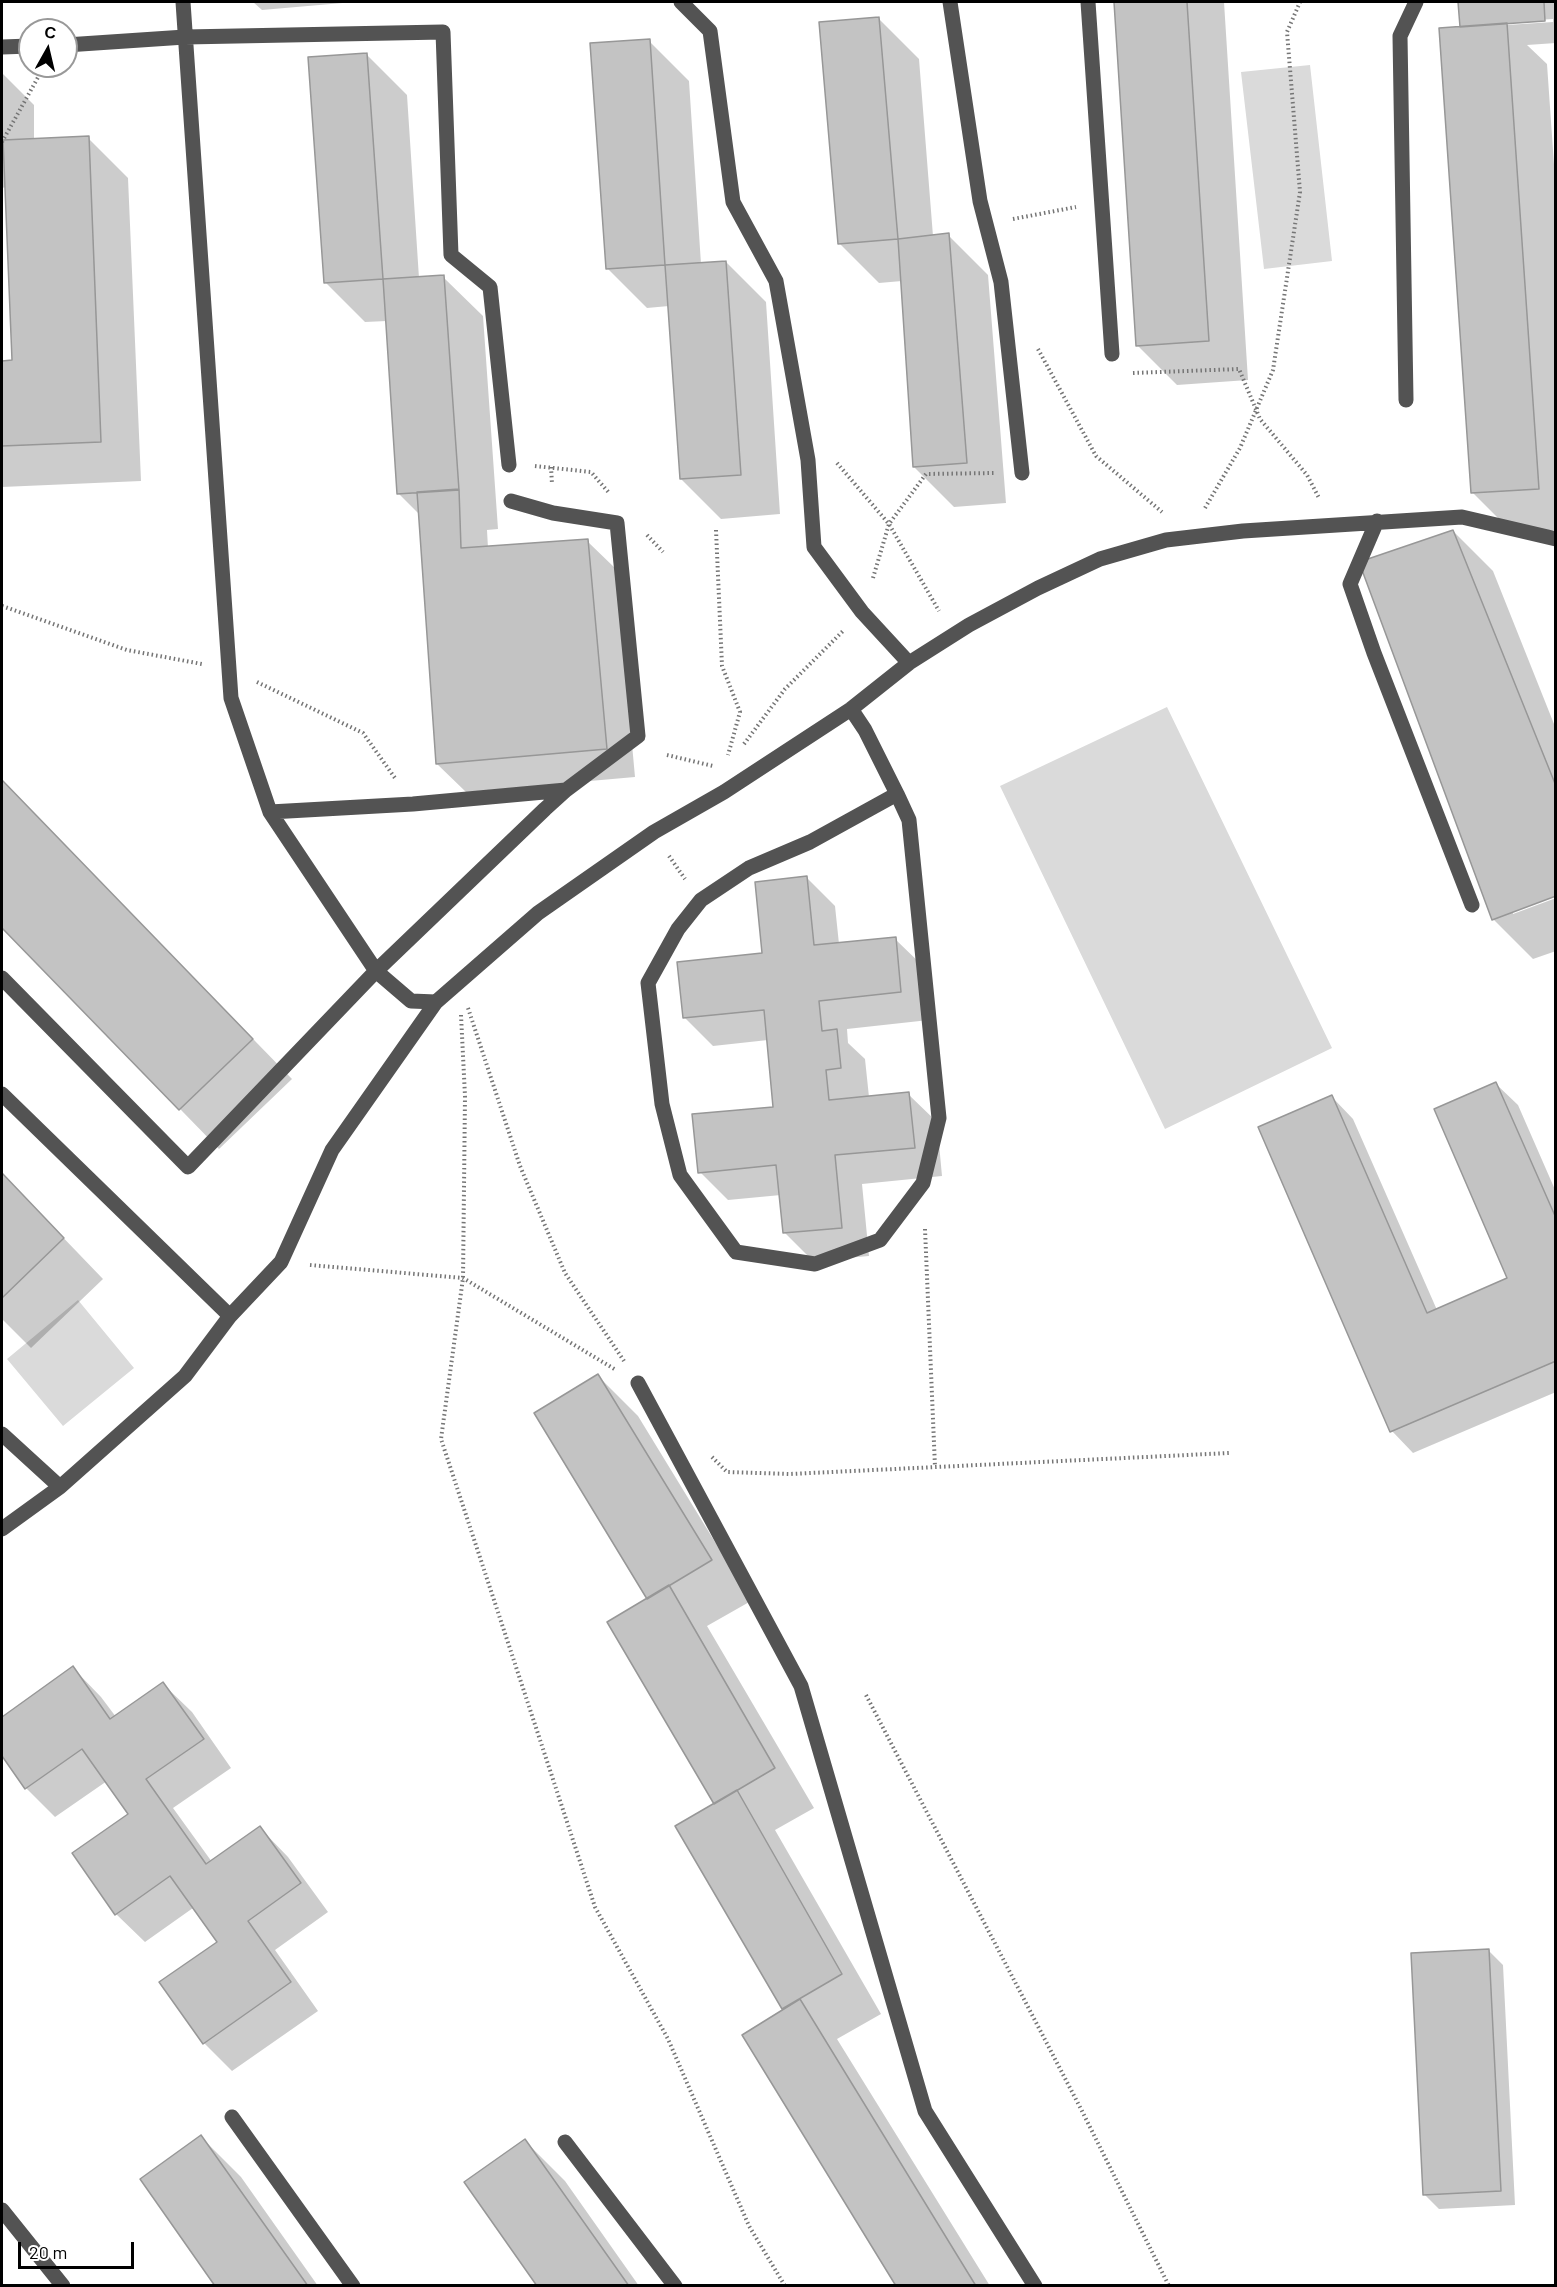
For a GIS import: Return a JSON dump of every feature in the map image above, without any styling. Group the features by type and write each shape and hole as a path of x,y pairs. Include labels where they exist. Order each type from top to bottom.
{"street":[{"path":"183,2 231,698 270,812 376,971 411,1001 436,1002"},
{"path":"681,2 710,31 733,201 776,282 808,460 814,547 862,612 909,663"},
{"path":"950,2 980,201 1001,282 1022,473"},
{"path":"1088,2 1112,354"},
{"path":"1406,400 1400,36 1416,2"},
{"path":"78,44 185,37 443,32 451,255 490,287 509,465"},
{"path":"2,47 18,46"},
{"path":"2,978 188,1167 376,971 566,789 638,736 616,523 553,513 511,501"},
{"path":"2,1529 60,1487 185,1376 230,1316 281,1263 332,1150 436,1002 537,913 644,838 724,792 851,709 909,663 969,625 1038,588 1100,559 1166,540 1243,531 1462,517 1556,539"},
{"path":"1377,521 1350,584 1374,653 1472,905"},
{"path":"851,709 865,730 897,794 909,820 939,1118 923,1183 880,1240 815,1264 736,1252 680,1175 662,1104 648,983 678,929 700,900 749,868 810,842 897,794"},
{"path":"270,812 413,804 566,789"},
{"path":"2,1094 230,1316"},
{"path":"638,1383 801,1686 925,2111 1035,2286"},
{"path":"2,1434 60,1487"},
{"path":"232,2117 353,2286"},
{"path":"565,2142 675,2286"},
{"path":"2,2210 63,2286"}],"path":[{"path":"1201,515 1240,448 1273,370 1300,192 1287,32 1300,2"},
{"path":"2,142 35,83"},
{"path":"1037,216 1077,206"},
{"path":"1035,343 1096,456 1171,519"},
{"path":"1112,354 1126,373 1239,369 1260,419 1306,475 1334,526"},
{"path":"801,421 889,524 942,616"},
{"path":"509,465 551,466 591,472"},
{"path":"716,530 722,666 740,712 727,761"},
{"path":"667,755 700,761 716,768"},
{"path":"663,847 700,900"},
{"path":"460,981 465,1096 464,1278 441,1439 595,1907 668,2039 748,2226 785,2286"},
{"path":"460,981 520,1166 565,1273 638,1383"},
{"path":"923,1183 935,1467"},
{"path":"281,1263 464,1278 638,1383"},
{"path":"710,1456 727,1472 790,1474 1229,1454"},
{"path":"866,1695 1082,2111 1169,2286"}],"shaded area":[{"path":"1310,65 1332,261 1264,269 1241,72"},
{"path":"1167,707 1332,1048 1165,1129 1000,786"},
{"path":"78,1300 134,1368 63,1426 7,1359"}],"building":[{"path":"1114,2 1187,2 1209,341 1136,346"},
{"path":"1458,2 1544,2 1545,21 1460,27"},
{"path":"879,17 898,239 838,244 819,22"},
{"path":"1507,23 1539,489 1471,493 1439,28"},
{"path":"650,39 665,265 606,269 590,43"},
{"path":"367,53 383,279 324,283 308,57"},
{"path":"89,136 101,442 2,446 2,361 12,360 3,140"},
{"path":"949,233 967,463 913,467 898,239"},
{"path":"726,261 741,475 680,479 665,265"},
{"path":"444,275 459,490 397,494 383,279"},
{"path":"459,489 461,548 588,539 607,749 436,764 417,492"},
{"path":"1453,530 1556,786 1556,896 1492,920 1359,562"},
{"path":"2,780 253,1039 179,1110 2,928"},
{"path":"807,876 814,945 896,937 901,992 819,1001 822,1031 837,1029 841,1068 826,1070 829,1100 909,1092 915,1148 835,1155 842,1228 783,1233 776,1165 698,1173 692,1114 773,1107 764,1010 683,1018 677,962 762,953 755,882"},
{"path":"1496,1082 1556,1218 1556,1361 1390,1432 1258,1127 1332,1095 1427,1313 1507,1278 1434,1109"},
{"path":"2,1173 64,1238 2,1298"},
{"path":"598,1374 712,1560 647,1599 534,1413"},
{"path":"669,1585 775,1768 714,1804 607,1622"},
{"path":"73,1666 110,1719 163,1682 204,1739 146,1779 206,1864 260,1826 301,1883 248,1921 291,1982 203,2044 159,1982 217,1942 170,1876 115,1915 72,1853 128,1814 82,1749 25,1789 2,1756 2,1717"},
{"path":"737,1790 842,1974 782,2009 675,1826"},
{"path":"1489,1949 1501,2191 1423,2195 1411,1953"},
{"path":"800,1999 976,2286 896,2286 742,2035"},
{"path":"201,2135 308,2286 215,2286 140,2179"},
{"path":"525,2139 629,2286 537,2286 464,2182"}]}
